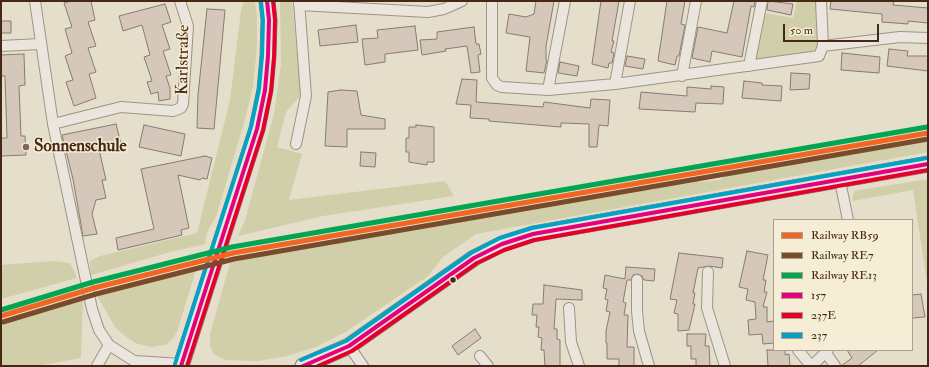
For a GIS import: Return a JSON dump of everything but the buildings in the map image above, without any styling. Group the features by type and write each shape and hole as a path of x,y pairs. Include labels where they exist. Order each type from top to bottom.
{"main road":[{"path":"184,365 257,129 265,90 268,56 269,20 267,1"},
{"path":"303,366 348,346 474,258 502,244 552,229 840,181 928,164"}],"street":[{"path":"35,1 40,44 53,124 79,256 92,309 99,330 109,345 131,361 142,366"},
{"name":"Karlstraße","path":"53,124 121,107 173,111 181,108 183,104 188,32 186,19 180,1"},
{"path":"296,144 306,96 299,3 428,12 444,9 462,1"},
{"path":"492,1 492,78 494,82 502,87 548,90 682,76 819,56 823,46 821,1"},
{"path":"548,90 564,1"},
{"path":"615,84 630,1"},
{"path":"682,76 696,1"},
{"path":"749,66 762,1"},
{"path":"823,46 900,37 928,38"},
{"path":"1,46 40,44"},
{"path":"840,181 848,219"},
{"path":"708,272 707,308 725,366"},
{"path":"637,280 637,311 639,331 649,366"},
{"path":"569,308 571,342 579,366"},
{"path":"97,366 109,345"},
{"path":"348,346 363,366"},
{"path":"799,351 811,366 827,352 835,366"},
{"path":"480,356 488,366"},
{"path":"131,361 184,365"}],"green space":[{"path":"244,1 255,1 257,17 257,47 253,87 216,217 207,232 205,244 170,252 91,275 90,261 100,256 197,233 230,100 241,11"},
{"path":"280,1 292,1 301,95 286,112 277,147 302,154 289,200 445,181 454,196 323,216 238,236 245,220 274,114 281,64"},
{"path":"797,1 816,1 817,46 812,53 755,59 764,13 793,18"},
{"path":"928,141 928,152 476,234 443,257 428,276 347,331 316,347 287,356 258,361 225,360 214,354 210,347 210,334 230,263 305,246 434,223 455,221 464,216 559,201 568,203 587,197 692,179 702,182 720,180 729,173 861,153"},
{"path":"928,179 928,289 913,190 852,201 854,191"},
{"path":"53,261 70,263 77,278 1,299 1,265"},
{"path":"196,270 177,332 172,340 165,345 152,347 138,344 126,337 115,327 96,294"},
{"path":"83,298 81,358 37,366 1,366 1,325 69,305 73,301"}],"rail line":[{"name":"RE13","path":"1,310 93,282 232,247 927,127"},
{"name":"RB59","path":"1,316 94,288 233,253 928,133"},
{"name":"RE7","path":"3,322 96,294 234,259 928,139"}],"transit line":[{"name":"157","path":"181,366 257,129 265,90 268,56 269,20 267,1"},
{"name":"237E","path":"187,366 263,130 271,91 274,57 275,20 273,1"},
{"name":"237","path":"175,364 251,127 259,89 262,56 263,20 261,2"},
{"name":"237","path":"301,360 346,341 471,253 500,238 532,228 927,158"},
{"name":"157","path":"303,366 349,346 474,258 502,244 533,234 928,164"},
{"name":"237E","path":"318,366 352,351 477,263 504,250 534,240 928,170"}],"place":[{"name":"Sonnenschule","path":"26,147"}]}
